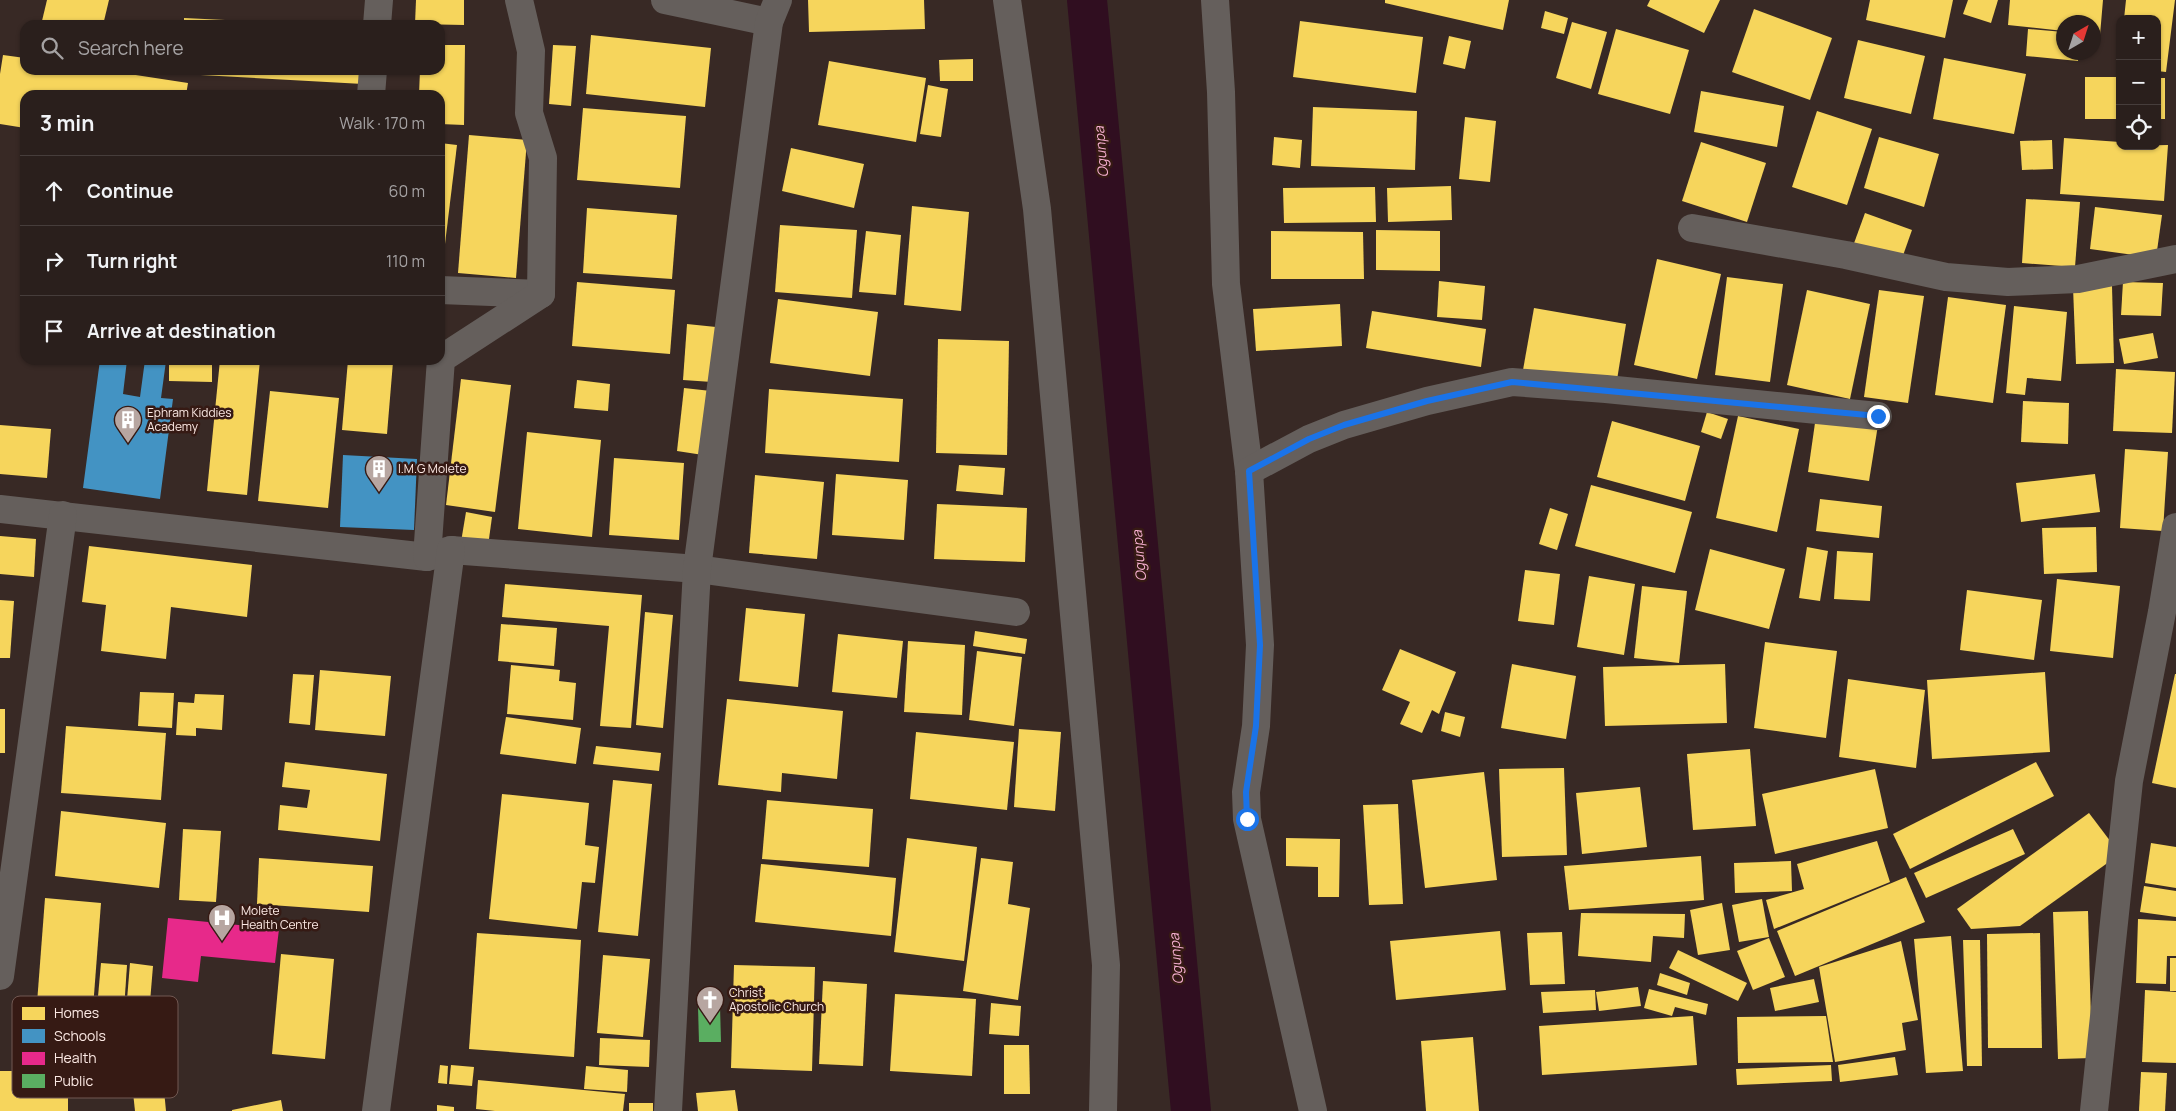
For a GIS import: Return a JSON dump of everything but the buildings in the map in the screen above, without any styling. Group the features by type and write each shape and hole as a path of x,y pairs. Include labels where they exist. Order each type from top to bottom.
{"street":[{"path":"377,20 379,0"},
{"path":"519,0 531,51 529,113 543,158 541,294"},
{"path":"665,0 774,11 697,570 668,1111"},
{"path":"1007,0 1037,209 1106,965 1103,1111"},
{"path":"1215,0 1221,92 1226,284 1249,471 1260,645 1256,726 1246,792 1247,819 1313,1111"},
{"path":"371,90 373,75"},
{"path":"1692,228 1846,255 1946,277 2008,282 2078,279 2176,259"},
{"path":"445,290 541,294"},
{"path":"445,356 541,294"},
{"path":"376,1111 439,554 440,365"},
{"path":"1249,471 1309,439 1344,425 1427,401 1512,382 1616,390 1878,416"},
{"path":"0,509 439,554 697,570 1016,612"},
{"path":"0,976 63,515"},
{"path":"2094,1111 2129,780 2162,612 2176,527"}],"waterway":[{"name":"Ogunpa","path":"1087,0 1191,1111"}],"place":[{"name":"Ephram Kiddies Academy","path":"128,444"},
{"name":"I.M.G Molete","path":"379,493"},
{"name":"Molete Health Centre","path":"222,942"},
{"name":"Christ Apostolic Church","path":"710,1024"}],"route":[{"path":"1247,819 1246,792 1256,726 1260,645 1249,471 1309,439 1344,425 1427,401 1512,382 1606,389 1878,416"}]}
